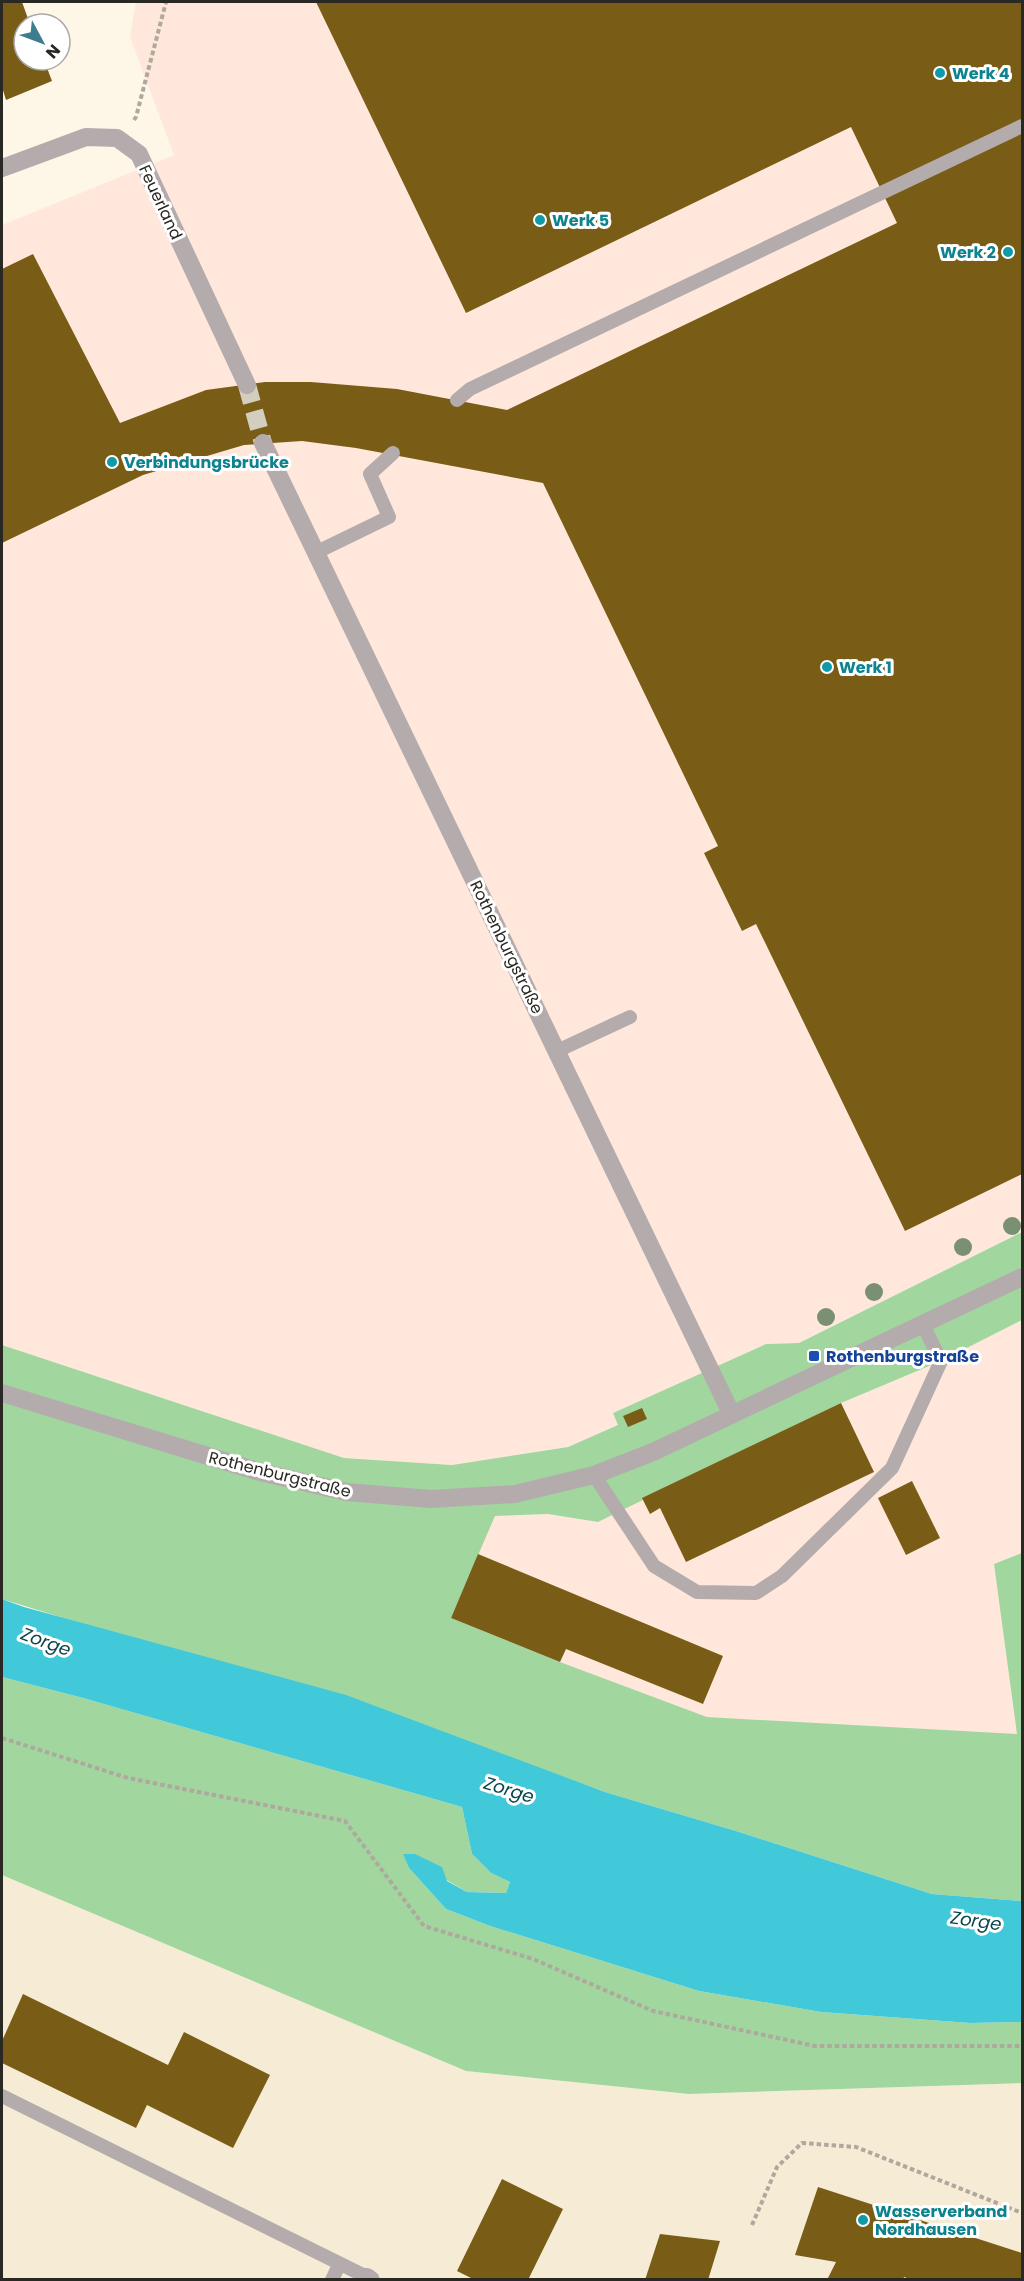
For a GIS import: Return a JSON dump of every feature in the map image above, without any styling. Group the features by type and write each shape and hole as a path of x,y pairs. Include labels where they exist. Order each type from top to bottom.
{"street":[{"path":"2,168 86,136 117,138"},
{"name":"Feuerland","path":"117,138 139,154 247,385"},
{"name":"Rothenburgstraße","path":"263,443 732,1415"},
{"name":"Rothenburgstraße","path":"2,1393 260,1472 346,1492 431,1499 515,1494 594,1474 653,1452 1023,1277"}],"lane":[{"path":"457,400 470,389 1023,126"},
{"path":"317,552 389,518 370,474 393,453"},
{"path":"557,1051 630,1017"},
{"path":"594,1474 654,1566 697,1592 756,1593 782,1576 892,1468 941,1361 923,1325"},
{"path":"2,2096 369,2278"},
{"path":"332,2280 339,2265"}],"path":[{"path":"117,138 136,117 166,2"},
{"path":"2,1738 128,1778 345,1821 424,1926 533,1959 653,2011 815,2046 1023,2046"},
{"path":"752,2225 777,2167 802,2143 856,2147 1023,2213"}],"shaded area":[{"path":"136,2 1022,2 1022,1232 799,1343 766,1344 613,1413 619,1425 568,1447 452,1465 344,1458 2,1345 2,225 174,155 130,37"},
{"path":"1022,1320 1022,1553 994,1564 1018,1735 707,1717 451,1618 495,1516 548,1514 598,1522 841,1403 941,1361"},
{"path":"2,1875 466,2071 689,2094 1022,2083 1022,2279 2,2279"}],"green space":[{"path":"1022,1232 1022,1320 941,1361 841,1403 598,1522 548,1514 495,1516 451,1618 707,1717 1017,1734 994,1564 1022,1553 1022,1901 932,1894 605,1792 476,1745 2,1599 2,1345 344,1458 452,1465 568,1447 618,1425 613,1413 766,1344 799,1343"},
{"path":"2,1677 83,1698 462,1807 472,1854 491,1873 510,1882 506,1893 467,1892 404,1855 409,1868 446,1909 490,1926 699,1991 821,2012 970,2023 1022,2022 1022,2083 689,2094 466,2071 2,1875"}],"water":[{"name":"Zorge","path":"2,1599 346,1695 605,1792 932,1894 1022,1901 1022,2022 970,2023 821,2012 699,1991 490,1926 446,1909 409,1868 403,1854 415,1854 442,1867 447,1881 467,1892 506,1893 510,1882 491,1873 472,1854 462,1807 83,1698 2,1677"}],"building":[{"path":"2,2 22,2 26,12 12,12 12,72 49,72 52,81 6,100 2,87"},
{"path":"316,2 1022,2 1022,1174 905,1231 756,924 742,931 704,853 718,846 543,483 356,448 302,441 244,445 143,475 2,543 2,269 33,254 120,423 206,390 265,382 311,382 397,389 507,410 897,223 851,127 466,313"},
{"path":"841,1403 874,1472 686,1562 660,1508 650,1514 642,1498"},
{"path":"642,1408 647,1419 628,1427 623,1416"},
{"path":"912,1481 940,1538 906,1555 878,1498"},
{"path":"478,1554 723,1656 703,1704 566,1649 560,1662 451,1618"},
{"path":"23,1994 168,2065 184,2032 270,2075 233,2148 147,2105 136,2128 2,2063 2,2041"},
{"path":"502,2179 563,2209 528,2280 475,2280 457,2271"},
{"name":"Wasserverband Nordhausen","path":"818,2187 1022,2253 1022,2280 912,2280 904,2277 903,2280 827,2280 836,2262 795,2255"},
{"path":"660,2234 720,2241 708,2280 645,2280"}],"tunnel":[{"path":"247,385 263,443"}],"place":[{"name":"Werk 4","path":"940,73"},
{"name":"Werk 5","path":"540,220"},
{"name":"Werk 2","path":"1008,252"},
{"name":"Verbindungsbrücke","path":"112,462"},
{"name":"Werk 1","path":"827,667"},
{"name":"Rothenburgstraße","path":"814,1356"},
{"name":"Wasserverband Nordhausen","path":"863,2220"}]}
